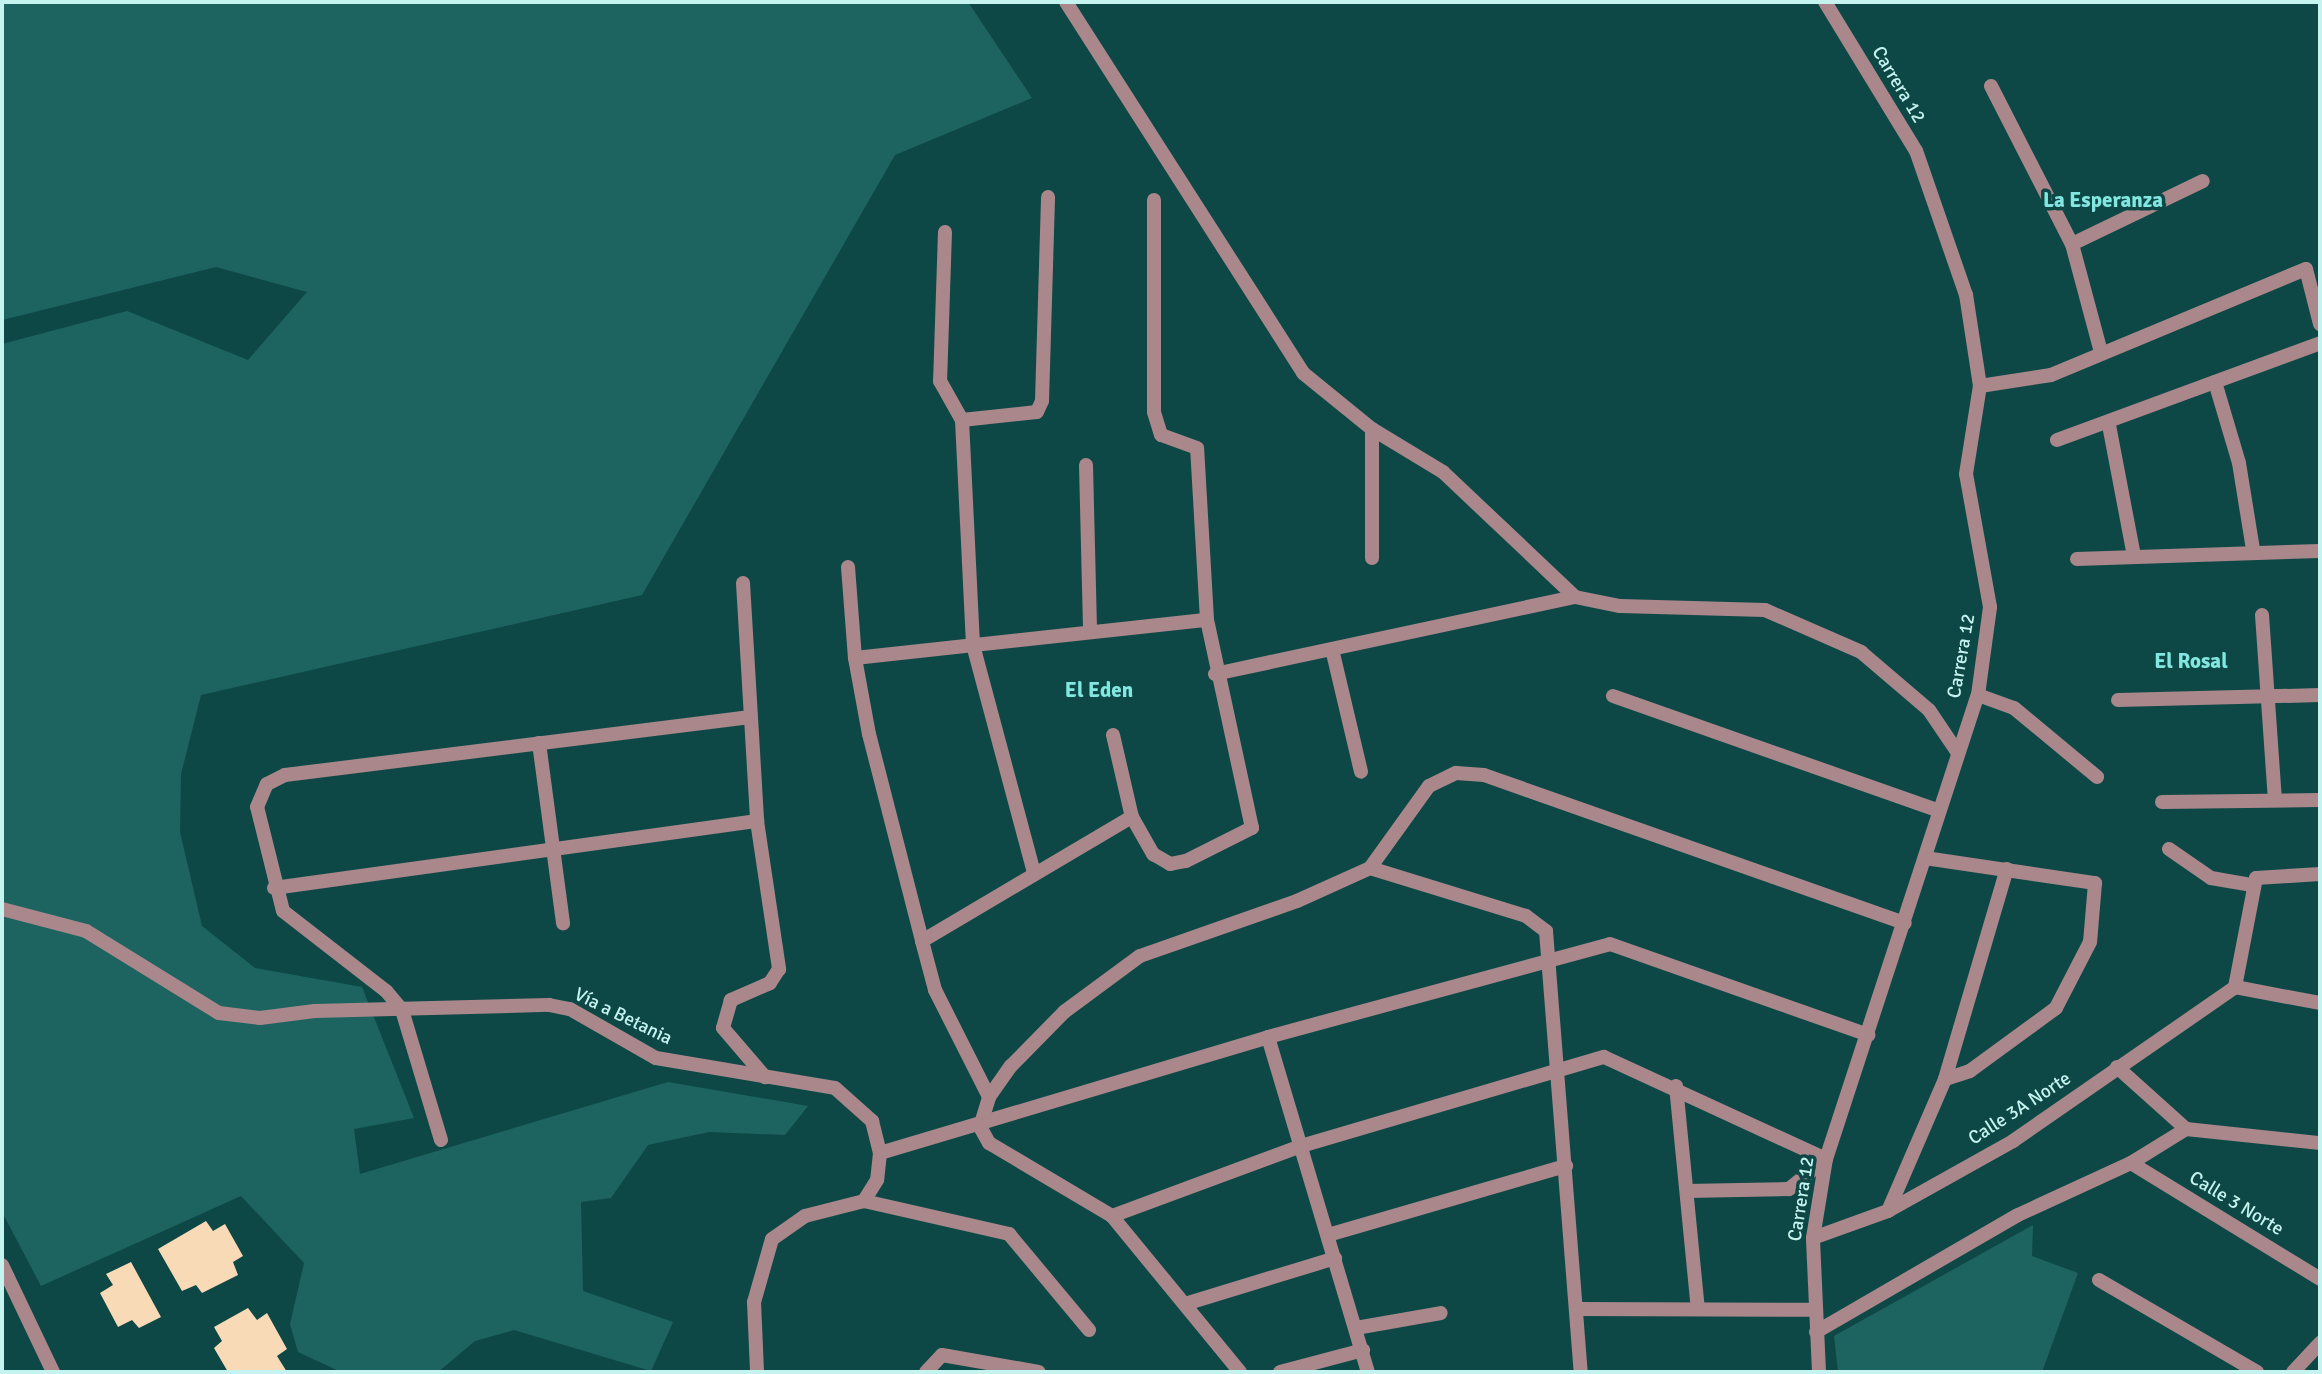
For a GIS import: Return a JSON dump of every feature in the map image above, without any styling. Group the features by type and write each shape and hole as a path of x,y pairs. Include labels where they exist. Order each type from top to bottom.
{"street":[{"path":"1066,2 1303,373 1371,429 1443,472 1575,597"},
{"name":"Carrera 12","path":"1819,1372 1812,1310 1813,1238 1826,1159 1978,695 1990,607 1966,474 1980,386 1966,295 1916,152 1825,2"},
{"path":"1991,86 2072,244 2101,352"},
{"path":"2072,244 2203,181"},
{"path":"962,420 1037,412 1042,401 1048,197"},
{"path":"1113,735 1132,817 1153,854 1170,864 1252,828 1215,674 1207,620 1197,449 1161,435 1154,412 1154,200"},
{"path":"945,232 940,381 962,420 973,645 1034,873"},
{"path":"1980,386 2051,375 2306,269 2320,324"},
{"path":"2057,440 2109,425 2320,343"},
{"path":"2215,382 2239,463 2253,549"},
{"path":"2109,425 2134,556"},
{"path":"1371,429 1372,558"},
{"path":"1086,465 1090,632"},
{"path":"2077,559 2253,549 2320,551"},
{"path":"848,567 855,658 922,941 936,990 989,1097"},
{"path":"743,583 748,717 757,821 779,969 770,983 731,1000 723,1028 765,1077"},
{"path":"1215,674 1575,597 1620,606 1765,610 1861,652 1929,710 1958,753"},
{"path":"2262,615 2275,800"},
{"path":"855,658 1207,620"},
{"path":"1332,649 1361,772"},
{"path":"1978,695 2014,708 2097,777"},
{"path":"2118,700 2320,695"},
{"path":"1613,696 1939,811"},
{"path":"441,1140 402,1010 386,990 283,911 274,888 257,807 267,784 285,775 748,717"},
{"path":"539,743 563,923"},
{"path":"1240,1372 1112,1216 989,1143 980,1127 989,1097 1011,1066 1064,1012 1140,956 1297,901 1370,868 1429,786 1456,773 1484,775 1905,923"},
{"path":"2162,802 2320,800"},
{"path":"922,941 1132,817"},
{"path":"274,888 757,821"},
{"path":"2169,849 2211,878 2252,885"},
{"path":"1925,858 2095,883 2090,942 2056,1008 1970,1071 1945,1079"},
{"path":"1370,868 1539,922 1550,957 1581,1372"},
{"path":"1888,1211 1945,1079 2007,869"},
{"path":"2320,874 2264,874 2252,885 2235,987 2320,1003"},
{"name":"Vía a Betania","path":"2,909 86,931 219,1013 260,1018 523,1005 570,1009 656,1058 765,1077 802,1079 835,1088 872,1121 880,1153 877,1180 864,1201"},
{"path":"880,1153 980,1127 1268,1037 1550,957 1610,944 1868,1035"},
{"name":"Calle 3A Norte","path":"1813,1238 1888,1211 2013,1141 2235,987"},
{"path":"1268,1037 1368,1372"},
{"path":"1112,1216 1301,1146 1560,1067 1604,1057 1676,1086 1826,1159 1789,1189 1687,1191"},
{"path":"2117,1067 2186,1129 2320,1143"},
{"path":"1676,1086 1698,1309"},
{"path":"1816,1332 2018,1214 2131,1163 2186,1129"},
{"name":"Calle 3 Norte","path":"2131,1163 2320,1279"},
{"path":"1328,1235 1566,1166"},
{"path":"757,1372 754,1302 772,1239 805,1216 864,1201 1009,1234 1089,1331"},
{"path":"1185,1304 1335,1258"},
{"path":"2,1265 53,1372"},
{"path":"2099,1280 2257,1372"},
{"path":"1578,1309 1812,1310"},
{"path":"1356,1328 1441,1313"},
{"path":"2293,1372 2320,1343"},
{"path":"1280,1372 1363,1350"},
{"path":"926,1372 942,1355 982,1367 1039,1372"}],"shaded area":[{"path":"2,2 968,2 1032,98 895,155 642,595 201,695 181,774 180,832 202,926 255,968 362,987 414,1118 354,1129 360,1174 668,1082 808,1106 785,1135 709,1132 648,1145 611,1198 581,1202 583,1291 673,1322 651,1371 514,1330 475,1341 438,1372 341,1372 298,1352 290,1324 304,1263 241,1196 41,1286 2,1212 2,344 127,311 248,360 307,292 216,267 2,320"},
{"path":"2033,1225 2032,1256 2078,1273 2042,1372 1838,1372 1834,1336"}],"building":[{"path":"206,1221 213,1231 225,1224 243,1256 233,1262 238,1275 202,1293 196,1285 182,1291 158,1249"},
{"path":"131,1262 161,1317 139,1328 132,1320 118,1327 100,1293 113,1285 106,1274"},
{"path":"248,1308 257,1320 267,1313 287,1349 277,1356 287,1372 228,1372 214,1348 222,1341 214,1327"}],"district":[{"name":"La Esperanza","path":"2103,200"},
{"name":"El Rosal","path":"2191,661"},
{"name":"El Eden","path":"1099,690"}]}
